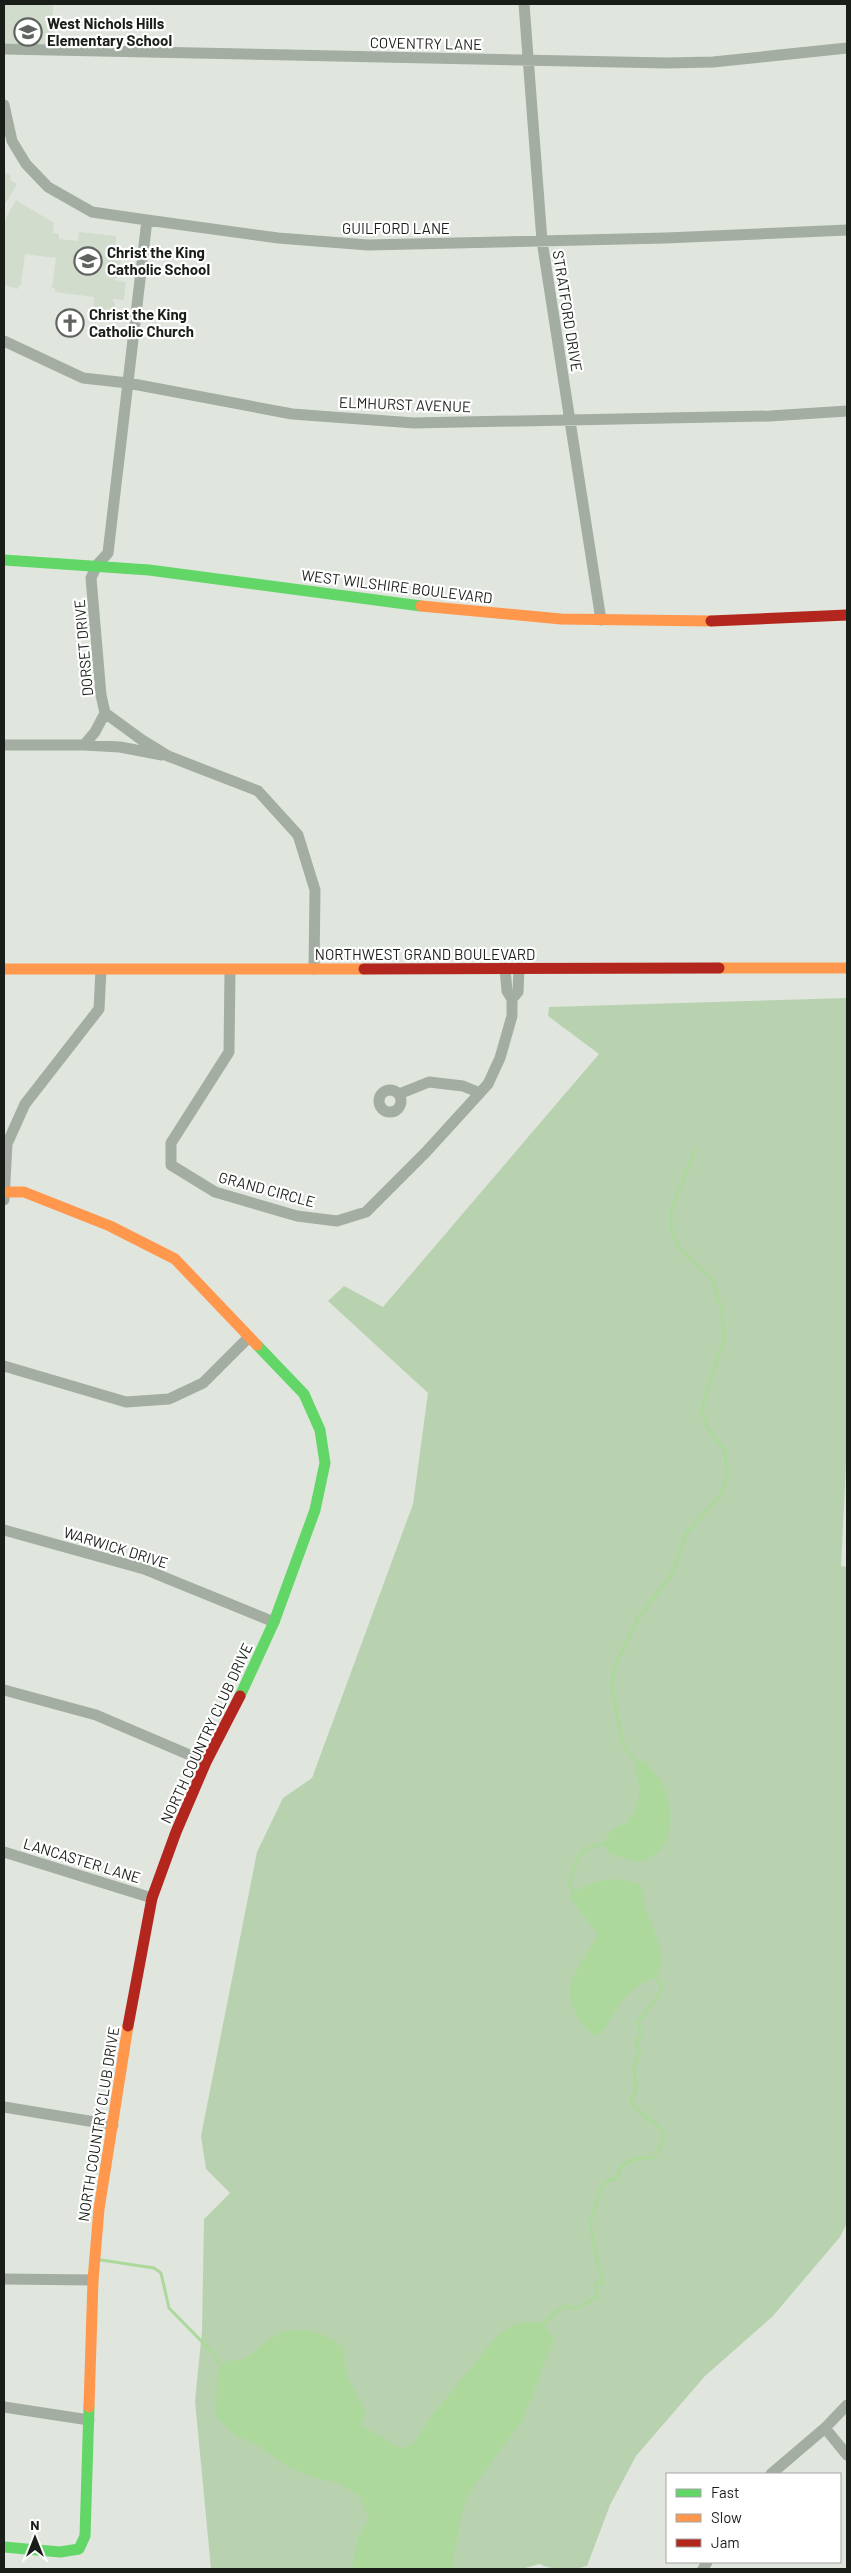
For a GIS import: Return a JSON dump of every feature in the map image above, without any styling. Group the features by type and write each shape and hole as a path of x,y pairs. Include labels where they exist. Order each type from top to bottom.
{"street":[{"name":"STRATFORD DRIVE","path":"524,4 542,240 600,620"},
{"name":"COVENTRY LANE","path":"4,49 712,62 847,48"},
{"name":"GUILFORD LANE","path":"4,105 12,141 26,164 48,187 92,212 278,238 368,245 666,238 847,230"},
{"name":"DORSET DRIVE","path":"147,220 108,553 97,566 91,578 101,695 105,713 168,756 258,791 298,835 315,890 314,969"},
{"name":"ELMHURST AVENUE","path":"4,341 83,378 128,383 292,414 414,423 770,416 847,411"},
{"name":"WEST WILSHIRE BOULEVARD","path":"4,560 176,573 411,606 520,616 600,620 754,620 847,615"},
{"path":"84,745 95,732 105,713"},
{"path":"4,745 120,747 168,756"},
{"name":"GRAND CIRCLE","path":"230,970 229,1052 172,1143 171,1164 215,1192 297,1216 337,1221 366,1212 402,1177 488,1084 500,1058 512,1016 512,999 507,991 505,968"},
{"name":"GRAND CIRCLE","path":"512,999 518,992 519,968"},
{"name":"NORTHWEST GRAND BOULEVARD","path":"4,969 847,968"},
{"path":"4,1195 7,1144 25,1104 100,1009 101,970"},
{"path":"399,1094 429,1082 453,1084 480,1093"},
{"name":"NORTH COUNTRY CLUB DRIVE","path":"4,1195 24,1192 110,1226 176,1259 304,1394 320,1430 325,1463 315,1510 274,1622 238,1703 206,1762 176,1832 152,1898 138,1964 99,2209 93,2280 85,2536 79,2549 60,2552 4,2547"},
{"path":"4,1366 126,1402 169,1399 203,1383 249,1337"},
{"name":"WARWICK DRIVE","path":"4,1530 144,1569 274,1622"},
{"path":"4,1690 96,1715 206,1762"},
{"name":"LANCASTER LANE","path":"4,1852 152,1898"},
{"path":"4,2107 113,2124"},
{"path":"4,2279 93,2280"},
{"path":"773,2473 825,2428 847,2405"},
{"path":"4,2407 89,2420"},
{"path":"825,2428 847,2455"}],"shaded area":[{"name":"West Nichols Hills Elementary School","path":"4,4 53,4 52,45 4,43"},
{"path":"4,171 11,176 9,179 17,184 5,204"},
{"name":"Christ the King Catholic School","path":"16,200 54,223 53,233 59,234 59,239 78,241 79,232 116,236 115,250 121,251 120,264 116,267 116,273 119,275 114,280 126,282 124,300 112,299 116,306 111,308 106,321 93,312 94,297 55,292 55,288 52,288 56,258 25,254 21,285 19,285 18,289 4,285 4,221"},
{"path":"847,998 847,1445 841,1566 847,1567 847,2223 840,2237 773,2316 705,2376 636,2456 610,2505 587,2566 563,2570 539,2564 522,2569 211,2569 195,2401 202,2331 204,2219 230,2193 206,2169 201,2136 257,1852 283,1798 312,1778 413,1504 428,1393 328,1301 344,1286 383,1307 599,1054 548,1016 549,1007"},
{"path":"637,1761 645,1761 657,1776 663,1786 670,1809 669,1833 665,1843 658,1852 648,1859 639,1861 610,1854 604,1844 607,1836 613,1830 620,1825 628,1823 635,1808 639,1793"},
{"path":"621,1879 636,1883 642,1887 644,1904 657,1938 661,1956 660,1965 658,1975 641,1984 621,2001 598,2036 586,2028 580,2021 573,2007 570,1991 573,1978 598,1934 570,1898 572,1892 597,1881"},
{"path":"514,2324 543,2324 554,2339 522,2421 473,2487 466,2501 459,2525 452,2569 352,2569 358,2537 369,2519 359,2496 337,2482 313,2478 282,2463 257,2445 237,2436 216,2417 217,2372 228,2360 235,2361 246,2358 279,2334 289,2331 308,2331 328,2337 344,2348 345,2372 366,2413 360,2425 400,2448 412,2445 433,2414 487,2348 498,2335"}],"waterway":[{"path":"638,1764 624,1746 612,1687 614,1668 638,1618 671,1575 687,1532 720,1496 727,1478 725,1451 707,1427 702,1411 707,1389 724,1340 722,1311 713,1280 679,1248 671,1229 671,1210 695,1150"},
{"path":"575,1894 569,1883 580,1855 591,1847 607,1844"},
{"path":"520,2326 523,2323 543,2324 564,2306 578,2308 597,2296 596,2283 602,2283 602,2275 598,2266 590,2223 601,2188 609,2180 617,2178 625,2163 635,2159 653,2158 659,2149 664,2134 637,2108 631,2098 636,2091 634,2068 640,2050 636,2044 641,2034 638,2022 660,1993 662,1985 651,1974"},
{"path":"101,2260 154,2268 161,2273 169,2308 213,2353 223,2369"}],"traffic: fast":[{"path":"4,560 149,570 421,606"},
{"path":"240,1696 274,1622 315,1510 325,1463 320,1430 304,1394 257,1345"},
{"path":"4,2547 60,2552 79,2549 85,2536 89,2407"}],"traffic: slow":[{"path":"421,606 561,619 711,621"},
{"path":"719,968 847,968"},
{"path":"4,969 364,969"},
{"path":"4,1192 24,1192 110,1226 175,1259 257,1345"},
{"path":"89,2407 93,2280 99,2209 128,2026"}],"traffic: jam":[{"path":"711,621 847,615"},
{"path":"364,969 719,968"},
{"path":"128,2026 152,1898 176,1832 206,1762 240,1696"}],"place":[{"name":"West Nichols Hills Elementary School","path":"28,32"},
{"name":"Christ the King Catholic School","path":"88,261"},
{"name":"Christ the King Catholic Church","path":"70,323"}]}
